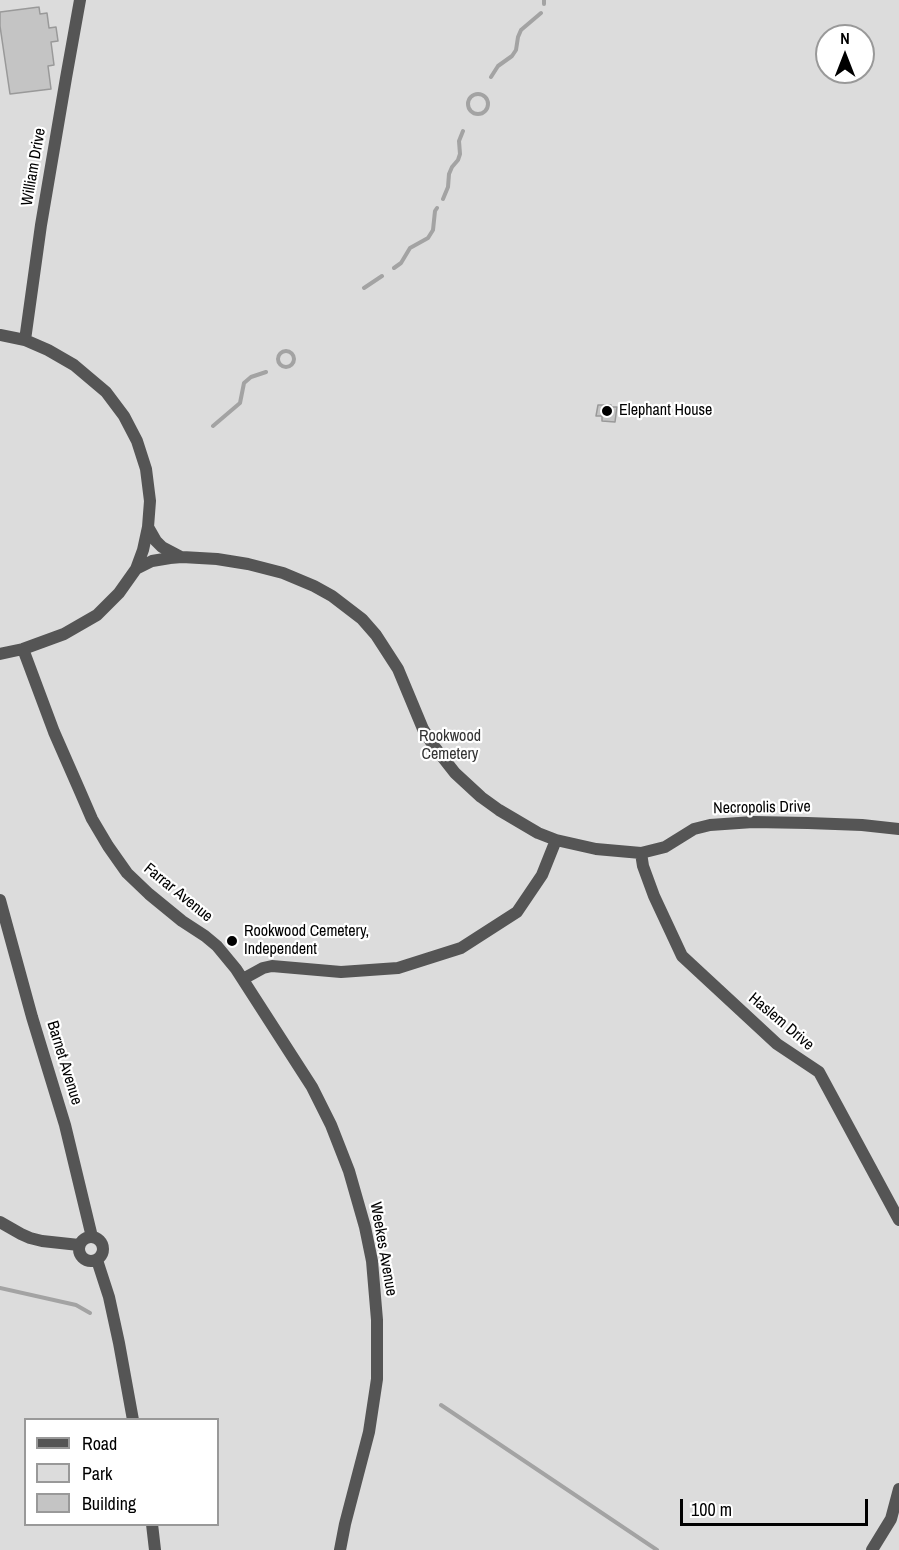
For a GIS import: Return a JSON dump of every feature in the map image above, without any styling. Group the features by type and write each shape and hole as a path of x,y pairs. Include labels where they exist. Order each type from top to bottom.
{"street":[{"name":"William Drive","path":"25,340 47,185 80,0"},
{"path":"0,335 25,340 48,350 80,370 106,392 124,416 137,441 146,469 150,501 143,550 135,569 119,593 96,615 64,634 23,649 0,654"},
{"name":"Necropolis Drive","path":"148,527 162,547 182,557"},
{"name":"Necropolis Drive","path":"135,569 152,561 182,557 248,564 283,573 314,585 347,606 376,634 398,669 423,729 455,772 499,810 538,833 556,840 596,849 641,853 666,847 694,829 710,825 753,822 808,823 899,829"},
{"name":"Farrar Avenue","path":"23,649 58,742 93,819 108,846 128,873 169,911 217,946 243,979"},
{"path":"243,979 263,968 272,966 341,972 398,968 461,948 517,912 542,875 556,840"},
{"name":"Haslem Drive","path":"641,853 643,866 654,896 682,956 777,1044 819,1072 899,1220"},
{"name":"Barnet Avenue","path":"0,900 65,1125 92,1237 99,1240 103,1246 102,1254 97,1260 117,1331 133,1418"},
{"name":"Weekes Avenue","path":"243,979 300,1067 331,1125 356,1191 372,1261 377,1320 377,1379 369,1432 340,1550"},
{"path":"0,1222 30,1238 79,1245"},
{"path":"92,1237 84,1239 79,1245 80,1254 89,1261 97,1260"},
{"path":"872,1550 891,1519 899,1489"},
{"path":"152,1526 155,1550"}],"green space":[{"name":"Rookwood Cemetery","path":"0,0 899,0 899,1550 0,1550"}],"building":[{"path":"39,7 40,14 47,13 49,28 56,27 58,41 51,42 54,65 48,66 51,89 10,94 0,12"},
{"name":"Elephant House","path":"598,405 617,407 615,422 602,421 602,416 596,416"}],"waterway":[{"path":"491,77 498,66 512,56 516,50 521,30 541,13"},
{"path":"478,94 485,97 488,104 485,111 478,114 471,111 468,104 471,97 478,94"},
{"path":"443,199 448,187 449,174 460,154 459,141 463,131"},
{"path":"394,268 401,263 410,248 428,238 433,230 437,208"},
{"path":"364,288 382,276"},
{"path":"283,351 289,351 294,359 292,365 283,367 278,362 278,356 283,351"},
{"path":"213,426 240,403 244,383 251,377 266,372"},
{"path":"0,1288 76,1305 90,1313"},
{"path":"441,1405 657,1550"}],"place":[{"name":"Elephant House","path":"607,411"},
{"name":"Rookwood Cemetery, Independent","path":"232,941"}]}
